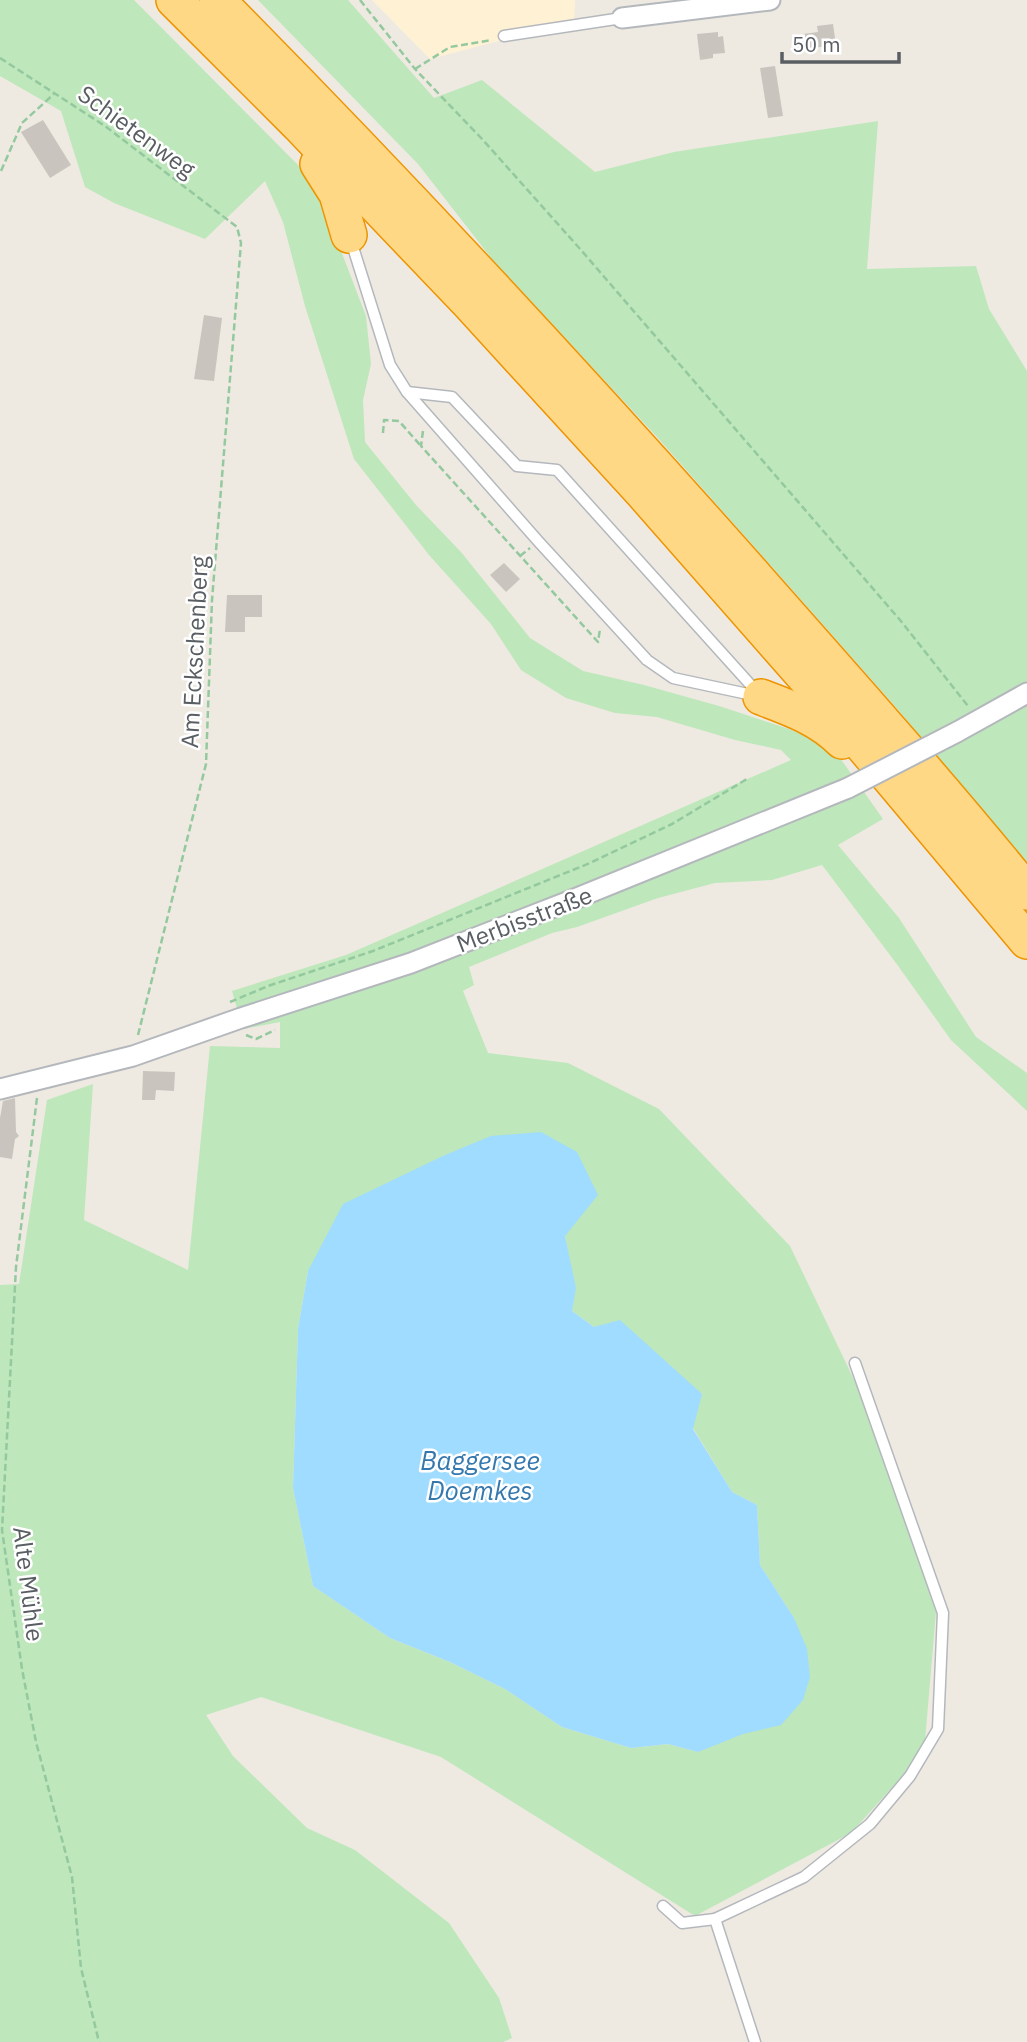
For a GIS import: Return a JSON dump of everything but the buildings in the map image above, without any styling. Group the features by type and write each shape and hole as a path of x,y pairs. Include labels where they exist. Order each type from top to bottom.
{"highway":[{"path":"174,0 469,303 643,494 810,683 1027,941"},
{"path":"217,0 455,246 605,409 849,682 1027,892"},
{"path":"274,101 337,194 349,235"},
{"path":"761,697 806,714 831,730 943,843"}],"street":[{"path":"622,18 770,0"},
{"name":"Merbisstraße","path":"0,1089 134,1056 411,963 848,788 1027,693"}],"lane":[{"path":"504,36 622,18"},
{"path":"349,235 390,365 407,392 538,541 647,660 673,678 761,697"},
{"path":"407,392 452,397 517,466 557,470 761,697"},
{"path":"663,1906 682,1923 715,1919 804,1877 870,1824 910,1776 939,1729 943,1613 855,1363"},
{"path":"715,1919 755,2042"}],"path":[{"path":"360,0 415,69 483,140 900,620 979,720"},
{"path":"415,69 445,50 504,36"},
{"name":"Schietenweg","path":"0,58 105,126 237,227 242,243"},
{"path":"1,171 22,123 55,93"},
{"name":"Am Eckschenberg","path":"134,1056 206,764 212,600 242,243"},
{"path":"421,446 424,411"},
{"path":"383,433 384,420 399,421 598,642 604,612"},
{"path":"275,1030 256,1039 223,1024 229,1002 373,951 590,863 672,824 747,779"},
{"name":"Alte Mühle","path":"40,1080 16,1268 2,1530 24,1681 36,1742 72,1877 81,1968 99,2042"}],"shaded area":[{"path":"372,0 575,0 574,21 430,59"}],"green space":[{"path":"0,0 134,0 308,175 323,204 366,316 371,364 363,400 365,442 416,505 461,552 530,638 583,671 719,706 789,729 833,748 883,819 838,845 899,918 976,1037 1027,1073 1027,1111 951,1040 822,865 772,880 715,883 658,898 577,927 552,933 469,967 474,985 463,991 488,1053 568,1063 659,1109 790,1246 867,1407 936,1612 925,1741 905,1773 851,1833 695,1916 441,1757 261,1697 206,1715 233,1756 307,1828 355,1850 449,1923 499,1998 512,2038 503,2042 0,2042 0,1285 19,1284 47,1100 93,1084 84,1220 188,1270 210,1046 280,1048 280,1022 243,1029 232,991 346,955 791,760 781,750 735,740 657,717 615,713 566,698 521,670 491,624 429,555 354,459 305,306 283,222 265,181 205,239 114,203 85,187 61,111 0,76","holes":["565,1236 575,1288 572,1311 594,1327 693,1428 732,1492 757,1505 760,1565 794,1618 698,1752 668,1744 631,1748 562,1727 505,1689 450,1662 390,1638 313,1586 293,1488 298,1329 308,1271"]},
{"path":"258,0 348,0 434,98 482,80 595,172 674,152 878,121 867,269 976,266 989,309 1027,371 1027,865 900,712 819,620 657,437 492,259 418,164"}],"water":[{"name":"Baggersee Doemkes","path":"541,1132 577,1152 598,1195 565,1236 576,1288 572,1311 594,1327 620,1320 702,1394 693,1429 732,1492 757,1505 760,1565 794,1618 807,1649 810,1677 803,1700 781,1725 743,1734 698,1752 668,1744 631,1748 562,1727 505,1689 450,1662 390,1638 313,1586 293,1488 298,1329 308,1271 343,1204 491,1136"}]}
